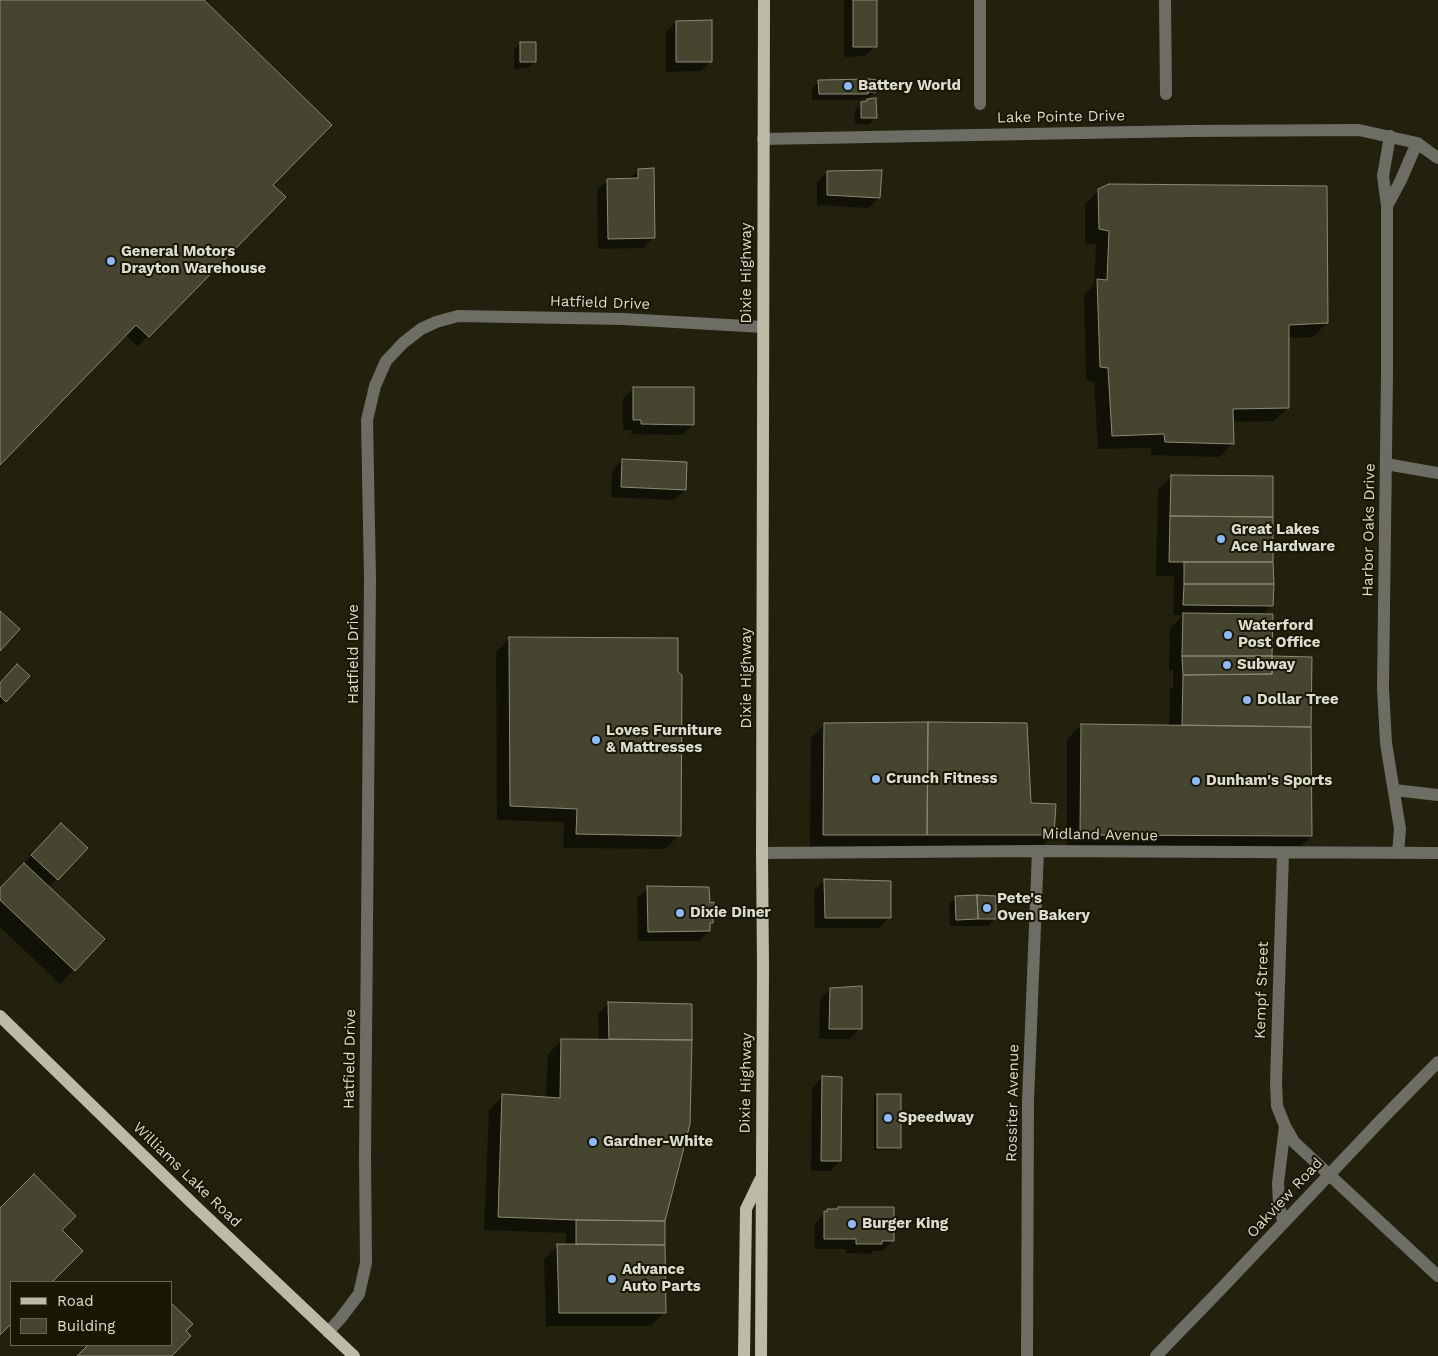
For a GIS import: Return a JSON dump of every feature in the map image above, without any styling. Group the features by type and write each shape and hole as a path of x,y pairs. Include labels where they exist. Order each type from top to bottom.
{"main road":[{"name":"Dixie Highway","path":"761,1356 764,0"},
{"name":"Williams Lake Road","path":"0,1016 200,1211 354,1356"},
{"path":"744,1356 746,1209 761,1178"}],"street":[{"path":"980,0 980,104"},
{"path":"1165,0 1166,94"},
{"name":"Lake Pointe Drive","path":"764,139 1188,131 1359,130 1417,143"},
{"name":"Harbor Oaks Drive","path":"1390,136 1383,176 1387,206 1383,688 1386,743 1400,829 1398,853"},
{"path":"1387,206 1417,143 1438,158"},
{"name":"Hatfield Drive","path":"328,1332 340,1320 359,1294 366,1263 365,1156 370,588 366,420 375,386 386,361 403,342 421,329 458,316 623,319 763,327"},
{"path":"1386,464 1438,473"},
{"path":"1394,790 1438,795"},
{"name":"Rossiter Avenue","path":"1027,1356 1028,1101 1038,851"},
{"name":"Midland Avenue","path":"762,852 1438,853"},
{"name":"Kempf Street","path":"1283,853 1276,1082 1277,1106 1294,1142 1438,1276"},
{"name":"Oakview Road","path":"1156,1356 1438,1062"},
{"name":"Kempf Street","path":"1284,1223 1279,1206 1278,1183 1285,1126"}],"building":[{"name":"General Motors Drayton Warehouse","path":"0,0 204,0 332,125 273,185 286,197 149,337 136,325 0,465"},
{"path":"853,0 877,0 877,47 853,47"},
{"path":"712,20 712,62 676,62 676,21"},
{"path":"520,42 536,42 536,62 520,62"},
{"name":"Battery World","path":"818,80 877,80 876,92 868,92 868,94 819,94"},
{"path":"876,98 877,118 861,118 861,102"},
{"path":"654,168 655,238 608,239 607,179 638,178 638,169"},
{"path":"882,170 880,198 827,195 827,171"},
{"path":"1109,184 1327,186 1328,323 1289,325 1289,408 1233,409 1234,444 1165,442 1164,434 1112,436 1108,368 1100,367 1097,279 1107,280 1109,231 1099,229 1098,189"},
{"path":"633,387 694,387 694,425 641,424 641,420 633,420"},
{"path":"622,459 687,462 686,490 621,487"},
{"path":"1171,475 1273,476 1273,517 1170,516"},
{"name":"Great Lakes Ace Hardware","path":"1170,516 1273,517 1273,562 1169,562"},
{"path":"1184,562 1273,562 1274,584 1184,584"},
{"path":"1184,584 1274,584 1273,606 1183,605"},
{"path":"0,611 20,629 0,651"},
{"name":"Waterford Post Office","path":"1183,613 1273,614 1272,656 1182,656"},
{"name":"Loves Furniture & Mattresses","path":"509,637 678,638 678,672 682,675 681,836 576,834 577,809 510,806"},
{"name":"Subway","path":"1182,656 1272,656 1272,674 1183,675"},
{"name":"Dollar Tree","path":"1272,656 1312,657 1311,727 1182,725 1183,675 1272,674"},
{"path":"17,664 30,676 6,702 0,696 0,683"},
{"path":"928,722 1027,723 1031,803 1056,804 1054,835 927,835"},
{"name":"Crunch Fitness","path":"928,722 927,835 823,835 824,723"},
{"name":"Dunham's Sports","path":"1081,724 1311,727 1312,836 1080,835"},
{"path":"61,823 88,848 58,880 31,855"},
{"path":"24,863 105,939 75,971 0,900 0,888"},
{"path":"824,879 891,881 891,918 825,918"},
{"name":"Dixie Diner","path":"647,886 709,887 710,903 714,902 713,923 710,923 710,931 648,932"},
{"name":"Pete's Oven Bakery","path":"977,895 996,896 996,919 978,919"},
{"path":"977,895 978,919 956,920 955,896"},
{"path":"862,986 862,1029 829,1029 830,988"},
{"path":"608,1002 692,1004 692,1040 609,1039"},
{"name":"Gardner-White","path":"561,1039 692,1040 690,1124 665,1221 498,1217 502,1094 560,1098"},
{"path":"822,1076 842,1077 841,1161 821,1161"},
{"path":"877,1094 901,1094 901,1148 877,1148"},
{"path":"34,1174 76,1216 62,1230 83,1251 53,1281 10,1281 10,1325 0,1335 0,1208"},
{"path":"838,1207 894,1207 894,1241 882,1241 882,1244 856,1244 856,1239 824,1239 824,1211 827,1212 827,1209 838,1209"},
{"path":"576,1220 665,1221 665,1245 576,1244"},
{"name":"Advance Auto Parts","path":"557,1244 665,1245 666,1313 559,1313"},
{"path":"172,1304 193,1324 186,1331 191,1336 172,1356 77,1356 87,1346 172,1346"}],"place":[{"name":"Battery World","path":"848,86"},
{"name":"General Motors Drayton Warehouse","path":"111,261"},
{"name":"Great Lakes Ace Hardware","path":"1221,539"},
{"name":"Waterford Post Office","path":"1228,635"},
{"name":"Subway","path":"1227,665"},
{"name":"Dollar Tree","path":"1247,700"},
{"name":"Loves Furniture & Mattresses","path":"596,740"},
{"name":"Crunch Fitness","path":"876,779"},
{"name":"Dunham's Sports","path":"1196,781"},
{"name":"Pete's Oven Bakery","path":"987,908"},
{"name":"Dixie Diner","path":"680,913"},
{"name":"Speedway","path":"888,1118"},
{"name":"Gardner-White","path":"593,1142"},
{"name":"Burger King","path":"852,1224"},
{"name":"Advance Auto Parts","path":"612,1279"}]}
